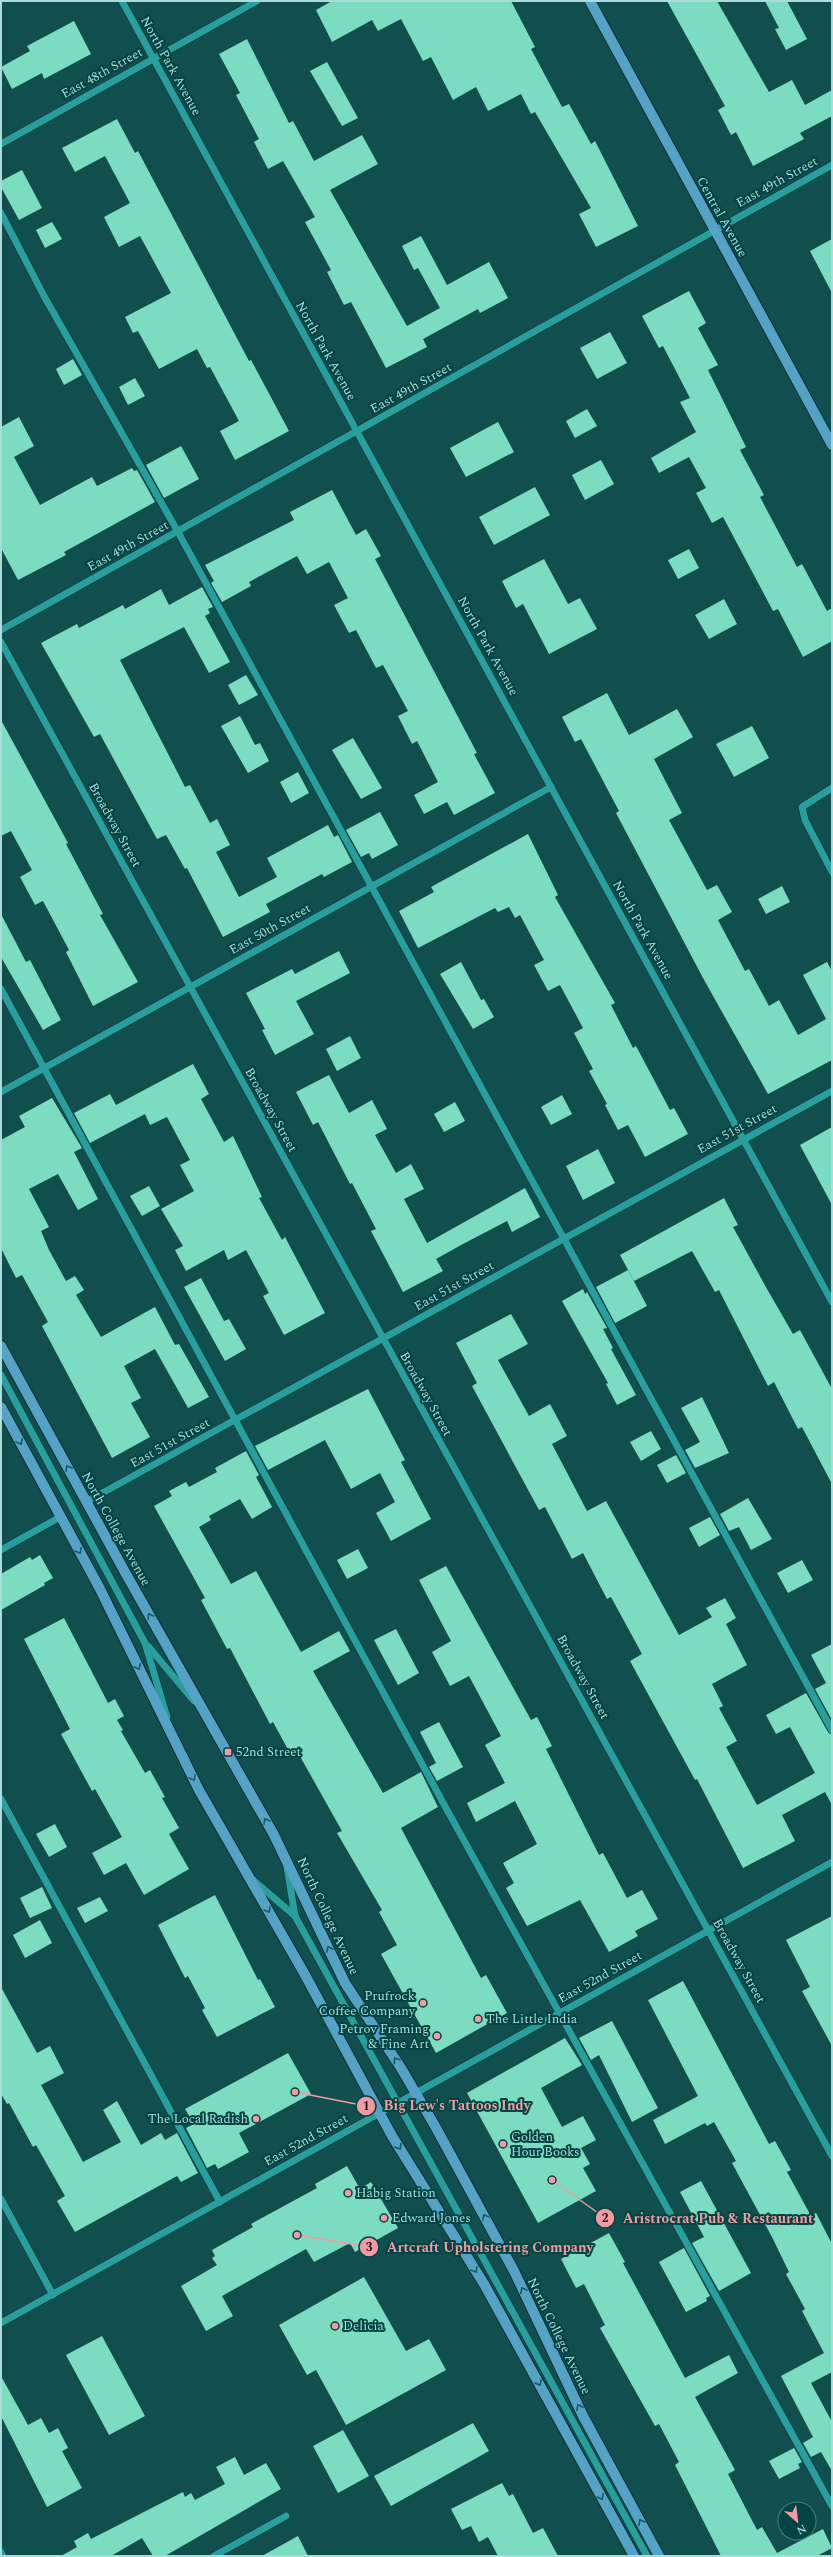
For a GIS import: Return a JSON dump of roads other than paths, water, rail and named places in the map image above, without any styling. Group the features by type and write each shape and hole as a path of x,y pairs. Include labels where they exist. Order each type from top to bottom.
{"main road":[{"name":"Central Avenue","path":"590,1 832,445"},
{"name":"North College Avenue","path":"1,1346 86,1502 212,1722 285,1855 346,1983 417,2094 504,2251 583,2416 659,2556"},
{"name":"North College Avenue","path":"1,1408 99,1587 175,1743 248,1876 381,2113 392,2136 484,2284 634,2556"}],"street":[{"name":"North Park Avenue","path":"122,1 832,1302"},
{"name":"East 48th Street","path":"1,144 257,1"},
{"name":"East 49th Street","path":"1,630 357,433 832,165"},
{"path":"1,213 44,296 178,532 832,1730"},
{"name":"Broadway Street","path":"1,642 832,2156"},
{"name":"East 50th Street","path":"1,1092 551,786"},
{"path":"832,788 802,807 805,820 832,872"},
{"path":"1,988 235,1421 316,1566 559,2014 832,2506"},
{"name":"East 51st Street","path":"86,1502 383,1340 832,1091"},
{"name":"North College Avenue","path":"1,1375 146,1643 212,1722"},
{"path":"1,1550 60,1517"},
{"name":"North College Avenue","path":"146,1643 175,1743"},
{"path":"1,1799 220,2202"},
{"name":"North College Avenue","path":"285,1855 295,1916 647,2556"},
{"name":"East 52nd Street","path":"1,2323 417,2094 832,1862"},
{"name":"North College Avenue","path":"248,1876 295,1916"},
{"path":"1,2199 53,2295"},
{"path":"214,2556 286,2516"},
{"path":"1,2552 3,2556"}],"place":[{"name":"52nd Street","path":"228,1752"},
{"name":"Prufrock Coffee Company","path":"423,2003"},
{"name":"The Little India","path":"478,2019"},
{"name":"Petrov Framing & Fine Art","path":"437,2036"},
{"name":"Big Lew's Tattoos Indy","path":"295,2092"},
{"name":"The Local Radish","path":"256,2119"},
{"name":"Golden Hour Books","path":"503,2144"},
{"name":"Aristrocrat Pub & Restaurant","path":"552,2180"},
{"name":"Habig Station","path":"348,2193"},
{"name":"Edward Jones","path":"384,2218"},
{"name":"Artcraft Upholstering Company","path":"297,2235"},
{"name":"Delicia","path":"335,2326"}]}
